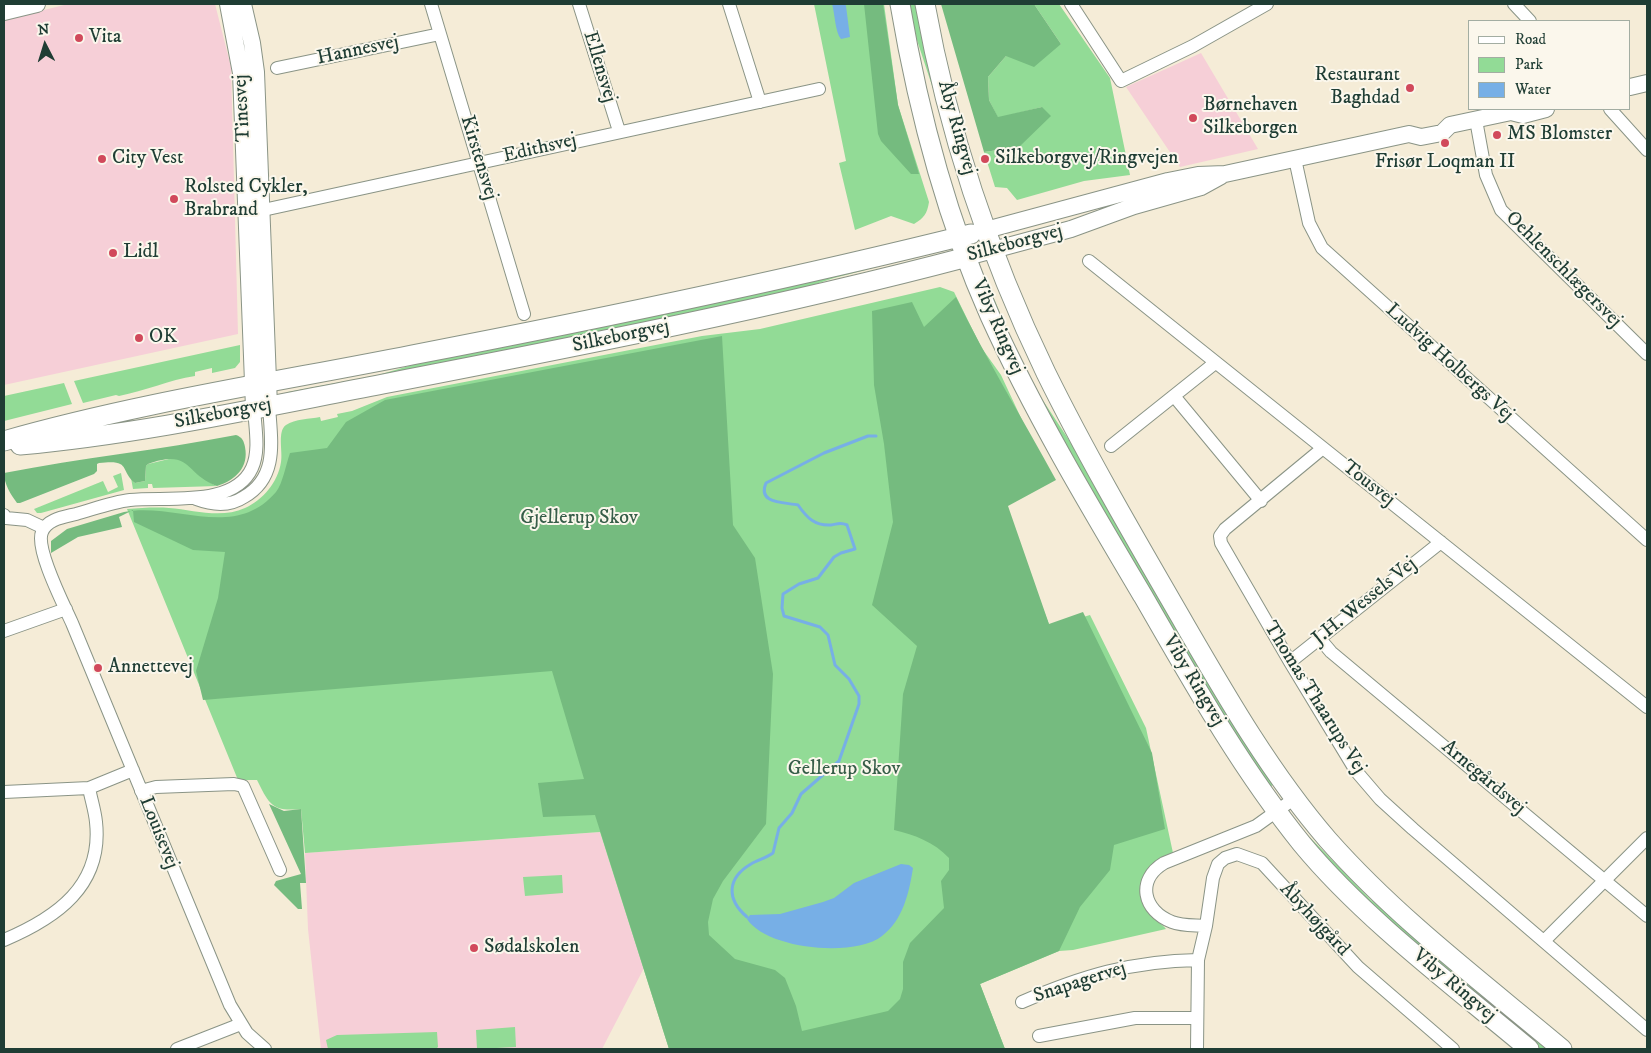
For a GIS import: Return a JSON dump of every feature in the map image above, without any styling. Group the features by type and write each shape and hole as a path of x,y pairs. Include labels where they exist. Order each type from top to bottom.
{"main road":[{"name":"Åby Ringvej","path":"900,4 918,95 932,150 959,236"},
{"name":"Åby Ringvej","path":"925,4 952,120 994,250"},
{"name":"Silkeborgvej","path":"4,441 62,425 735,290 986,230"},
{"name":"Viby Ringvej","path":"959,236 990,315 1054,443 1214,718 1278,812 1309,851 1365,908 1530,1049"},
{"name":"Viby Ringvej","path":"994,250 1045,370 1096,469 1224,692 1295,798 1327,838 1373,887 1424,934 1562,1049"},
{"name":"Silkeborgvej","path":"4,447 70,441 532,356 868,283 967,257"}],"street":[{"path":"4,11 37,4"},
{"name":"Tinesvej","path":"228,4 241,73 254,212"},
{"name":"Tinesvej","path":"243,4 255,65 254,212 262,407"},
{"name":"Kirstensvej","path":"430,4 480,162 524,314"},
{"name":"Ellensvej","path":"580,4 619,131"},
{"path":"729,4 760,102"},
{"path":"1071,4 1121,81 1193,46 1267,4"},
{"path":"1514,4 1529,20"},
{"name":"Hannesvej","path":"277,68 440,34"},
{"path":"1631,87 1647,83"},
{"name":"Edithsvej","path":"254,212 619,131 819,89"},
{"name":"Silkeborgvej","path":"986,230 1168,181 1198,175 1225,174 1409,134 1421,137 1442,133 1450,126 1513,110 1523,115 1542,110"},
{"path":"1611,110 1647,150"},
{"name":"Oehlenschlægersvej","path":"1476,120 1486,175 1502,210 1647,354"},
{"name":"Ludvig Holbergs Vej","path":"1295,159 1309,223 1317,240 1326,252 1647,540"},
{"name":"Silkeborgvej","path":"967,257 1071,229 1134,206 1201,186 1225,174"},
{"name":"Tousvej","path":"1089,261 1647,707"},
{"path":"1111,446 1215,363"},
{"path":"1174,396 1260,501"},
{"path":"4,515 6,518 27,520 44,528 53,520 124,501 193,498 229,490 241,483 250,473 256,449 262,407"},
{"name":"Thomas Thaarups Vej","path":"1323,448 1225,529 1220,540 1334,738 1356,771 1380,799 1647,1030"},
{"name":"Louisevej","path":"44,528 41,536 42,548 230,1005 241,1024 265,1049"},
{"name":"J.H. Wessels Vej","path":"1290,662 1441,542"},
{"path":"4,631 66,609"},
{"name":"Arnegårdsvej","path":"1320,639 1331,652 1647,916"},
{"path":"4,792 89,788 132,770"},
{"path":"141,791 156,787 234,784 243,786 280,870"},
{"path":"4,940 48,917 66,904 82,886 93,862 96,842 96,822 89,788"},
{"path":"1206,926 1174,923 1154,912 1149,904 1146,889 1151,873 1164,863 1256,826 1295,798"},
{"path":"1544,942 1647,838"},
{"name":"Åbyhøjgård","path":"1197,1049 1198,960 1206,926 1213,878 1218,864 1225,858 1237,854 1262,863 1358,967 1453,1049"},
{"name":"Snapagervej","path":"1022,1002 1064,984 1104,971 1164,961 1198,960"},
{"name":"Snapagervej","path":"1039,1036 1135,1018 1197,1018"},
{"path":"177,1049 241,1024"}],"shaded area":[{"path":"68,4 215,4 231,67 238,334 4,385 4,20"},
{"name":"Børnehaven Silkeborgen","path":"1201,53 1258,149 1180,167 1126,87"},
{"name":"Sødalskolen","path":"600,832 644,968 602,1049 321,1049 308,929 305,853"}],"green space":[{"path":"814,4 884,4 898,105 929,202 924,215 914,224 891,216 855,230 839,163 846,161"},
{"path":"864,4 883,4 898,105 919,174 911,174 881,141 878,134"},
{"path":"907,4 919,4 942,116 910,19"},
{"path":"941,4 1034,4 1061,44 1034,67 1006,56 988,77 989,100 998,117 1042,107 1051,116 1019,147 984,152"},
{"path":"1034,4 1059,4 1110,78 1130,175 1084,181 1017,200 1007,188 995,187 984,152 1019,147 1042,107 998,118 989,100 988,77 1006,56 1061,44"},
{"path":"936,252 834,278 783,295 288,395 288,392 378,375 450,354"},
{"path":"984,282 987,282 1014,346 1042,399 1090,472 1204,670 1275,783 1269,788 1215,706 1058,436 1008,339"},
{"name":"Gjellerup Skov","path":"940,287 954,292 981,347 1001,375 1049,478 1001,498 1050,627 1090,615 1146,728 1173,853 1155,863 1148,870 1143,877 1140,894 1143,904 1151,916 1166,929 1073,950 1059,951 980,984 1005,1049 669,1049 600,832 305,853 301,809 291,810 277,807 269,801 257,780 238,780 127,509 164,508 207,513 227,513 252,505 269,490 277,477 281,462 283,428 286,425 303,419 320,417 321,421 338,417 337,414 352,411 387,397 702,336 760,329"},
{"name":"Gjellerup Skov","path":"956,297 1056,480 1008,506 1049,624 1083,612 1152,753 1165,829 1114,845 1110,870 1080,907 1059,951 980,984 1005,1049 669,1049 595,815 543,817 538,783 584,779 552,671 203,700 196,671 218,598 225,552 193,550 134,522 133,511 144,510 204,517 223,517 242,514 260,507 276,492 290,453 327,448 346,422 385,400 722,336 733,525 755,558 773,674 766,824 723,881 713,899 708,922 709,935 735,959 775,970 785,978 796,1006 802,1031 888,1011 900,999 903,989 903,962 910,943 944,908 941,881 949,870 949,858 924,840 894,830 903,694 917,646 872,605 893,522 884,444 874,385 872,311 912,302 924,327"},
{"path":"240,345 240,362 235,368 212,373 212,368 195,372 195,376 119,396 116,395 83,403 74,381"},
{"path":"64,383 72,404 4,421 4,396"},
{"path":"236,435 241,438 245,445 246,454 243,467 230,480 217,486 199,476 181,461 173,459 148,464 146,466 145,481 135,483 121,464 109,462 97,464 97,471 94,474 17,503 8,489 4,477 4,473"},
{"path":"173,458 185,462 217,486 153,488 152,484 148,484 148,488 133,489 131,478 135,483 145,481 146,466 148,464"},
{"path":"121,473 124,490 41,513 37,513 34,509 103,481 108,492 118,487 113,476"},
{"path":"130,511 119,517 122,527 78,537 51,553 51,541 67,529"},
{"path":"269,804 284,811 301,809 306,883 300,883 302,909 298,909 274,885 276,881 301,874"},
{"path":"1298,825 1371,900 1401,922 1551,1049 1540,1049 1413,943 1353,886"},
{"path":"562,875 563,893 525,896 523,877"},
{"path":"515,1027 516,1047 477,1049 476,1030"},
{"path":"437,1032 438,1047 436,1049 328,1049 326,1040 337,1035"}],"water":[{"path":"832,4 845,4 850,37 841,39 839,36"},
{"path":"901,864 909,865 913,868 904,905 889,930 869,943 852,947 811,947 772,937 757,929 747,919 750,915 780,914 823,902 834,898 854,883"}],"waterway":[{"path":"747,917 735,903 733,896 732,889 737,876 751,864 773,853 779,828 792,813 801,794 839,761 859,704 859,696 849,679 835,665 828,635 820,627 784,616 782,608 783,594 799,584 818,578 834,557 855,549 847,525 841,523 831,525 816,523 798,505 773,501 765,495 764,490 766,483 824,453 868,436 876,436"}],"place":[{"name":"Vita","path":"79,38"},
{"name":"Restaurant Baghdad","path":"1410,88"},
{"name":"Børnehaven Silkeborgen","path":"1193,118"},
{"name":"MS Blomster","path":"1497,135"},
{"name":"Frisør Loqman II","path":"1445,143"},
{"name":"City Vest","path":"102,159"},
{"name":"Silkeborgvej/Ringvejen","path":"985,159"},
{"name":"Rolsted Cykler, Brabrand","path":"174,199"},
{"name":"Lidl","path":"113,253"},
{"name":"OK","path":"139,338"},
{"name":"Annettevej","path":"98,668"},
{"name":"Sødalskolen","path":"474,948"}],"park label":[{"name":"Gellerup Skov","path":"844,770"}]}
